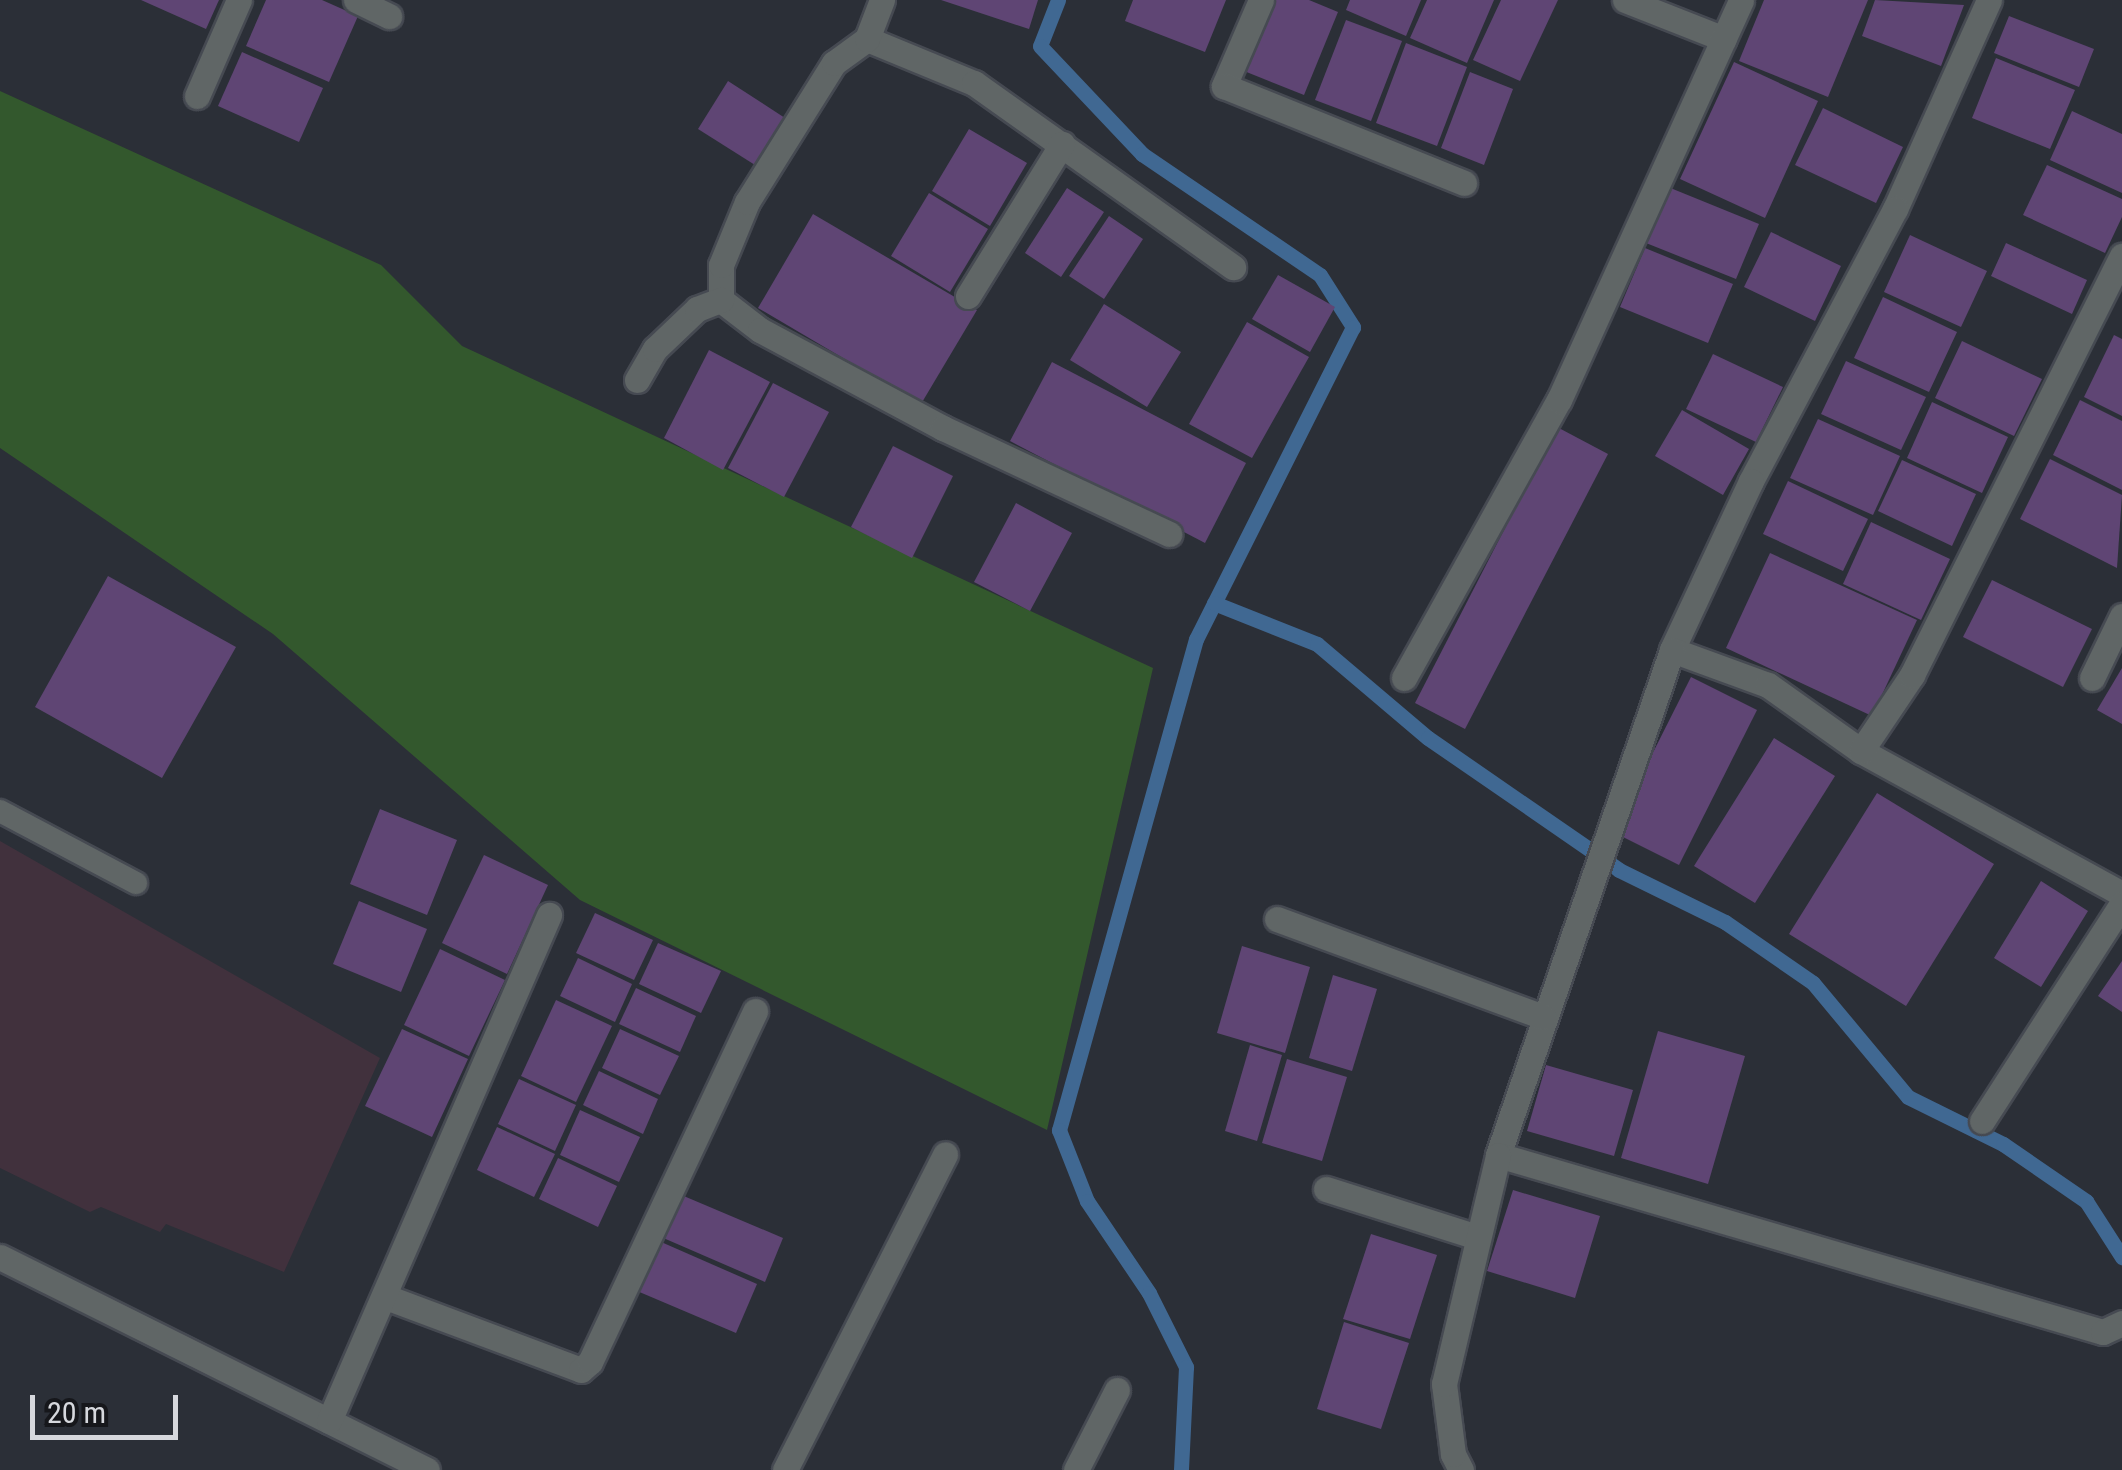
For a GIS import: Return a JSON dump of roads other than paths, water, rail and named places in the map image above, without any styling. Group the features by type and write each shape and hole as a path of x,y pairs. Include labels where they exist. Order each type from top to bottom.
{"street":[{"path":"197,96 239,0"},
{"path":"356,0 389,16"},
{"path":"721,300 722,265 747,202 834,63 867,39 882,0"},
{"path":"1261,0 1224,86 1464,182"},
{"path":"1625,0 1724,39"},
{"path":"1404,678 1558,400 1741,0"},
{"path":"1461,1470 1452,1454 1444,1384 1498,1155 1672,650 1751,481 1895,209 1990,0"},
{"path":"867,39 974,83 1233,267"},
{"path":"968,296 1062,144"},
{"path":"1861,751 1912,675 2122,256"},
{"path":"637,380 655,349 683,322 721,300"},
{"path":"721,300 760,330 943,428 1169,534"},
{"path":"2092,678 2122,616"},
{"path":"1672,650 1768,684 1861,751 2122,894"},
{"path":"1982,1121 2122,904"},
{"path":"329,1421 549,916"},
{"path":"1277,918 1544,1017"},
{"path":"386,1297 580,1370 590,1362 755,1012"},
{"path":"785,1470 945,1154"},
{"path":"1498,1155 2103,1332 2122,1323"},
{"path":"1326,1189 1477,1237"},
{"path":"0,1257 427,1470"},
{"path":"1076,1470 1118,1390"}],"lane":[{"path":"0,811 136,883"}],"waterway":[{"path":"1058,0 1040,46 1142,154 1320,275 1353,327 1196,639 1059,1130 1087,1201 1149,1293 1186,1367 1181,1470"},
{"path":"1214,603 1317,644 1428,738 1619,870 1725,922 1813,983 1908,1097 2003,1144 2086,1201 2122,1257"}]}
